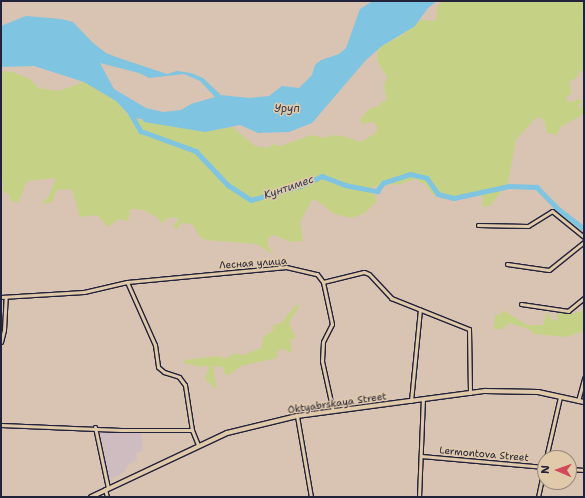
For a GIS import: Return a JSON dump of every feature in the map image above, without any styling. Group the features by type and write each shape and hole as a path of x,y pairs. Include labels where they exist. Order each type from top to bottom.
{"street":[{"path":"478,225 528,226 552,211 584,237"},
{"path":"507,264 549,270 584,242"},
{"name":"Лесная улица","path":"1,297 84,292 127,282 286,267 317,274 323,282"},
{"path":"333,411 322,361 323,342 332,324 323,282 364,272 369,274 391,298 469,329 470,393"},
{"path":"127,282 155,345 158,367 164,372 179,377 185,385 192,430 198,445"},
{"path":"1,342 4,330 6,297"},
{"path":"521,304 568,311 584,298"},
{"path":"411,401 420,309"},
{"path":"578,400 584,378"},
{"name":"Oktyabrskaya Street","path":"91,497 198,445 252,425 297,416 470,393 515,390 584,402"},
{"path":"548,450 560,397"},
{"path":"419,497 423,399"},
{"path":"297,416 311,497"},
{"path":"1,425 95,427 121,430 192,430"},
{"path":"95,427 107,497"},
{"name":"Lermontova Street","path":"421,456 537,466"}],"shaded area":[{"path":"99,431 141,432 143,450 136,454 137,460 129,464 125,469 125,472 109,480"}],"green space":[{"path":"442,1 584,1 582,25 584,26 584,71 579,71 578,77 569,82 572,92 565,99 571,102 580,99 583,102 577,106 579,108 584,104 584,114 562,126 556,135 547,133 544,120 538,117 535,119 516,140 508,183 490,206 483,207 482,195 447,199 432,194 426,185 415,179 401,184 375,186 369,192 375,195 377,201 365,213 352,218 334,214 318,201 312,200 300,222 303,241 290,242 274,235 268,238 268,247 275,255 256,244 206,240 201,238 192,224 181,223 177,229 173,226 179,219 170,217 161,223 158,218 143,210 130,209 129,219 127,221 119,219 108,227 97,215 80,217 72,189 57,190 52,202 41,204 48,197 56,178 27,181 18,203 10,200 10,196 2,190 4,185 3,182 1,183 1,71 13,72 30,79 39,88 59,91 84,82 116,101 131,118 205,132 232,127 255,146 268,148 273,144 280,146 312,135 325,138 332,135 342,136 361,142 376,133 378,127 373,122 362,124 360,119 369,109 379,106 381,102 387,100 384,86 387,77 377,61 378,51 382,46 401,36 421,20 436,21 437,8"},
{"path":"296,305 300,305 289,323 296,338 290,340 292,351 290,353 285,349 281,349 277,352 277,358 241,366 229,375 225,375 223,367 213,366 217,390 205,379 209,367 207,365 202,367 183,363 185,360 209,357 220,356 224,359 236,353 243,355 261,348 264,336 274,330 273,325 281,323"},
{"path":"584,310 584,331 566,337 534,334 528,329 509,323 502,329 493,329 496,313 500,316 502,311 527,325 543,325 547,312 553,321 557,320 557,314 561,312 573,314"}],"water":[{"name":"Уруп","path":"373,1 437,1 428,8 415,26 382,46 366,60 312,123 289,132 258,133 240,125 205,132 144,122 142,119 132,118 116,101 84,82 34,66 1,67 1,26 26,16 61,19 73,22 93,43 106,53 119,58 167,74 177,71 191,73 203,78 221,95 250,98 269,96 282,86 299,88 312,75 315,65 321,60 339,54 346,48 360,9","holes":["100,63 139,73 149,78 184,74 200,81 215,97 191,104 181,110 163,112 146,108 114,89"]}],"waterway":[{"name":"Кунтимес","path":"131,114 141,131 196,151 228,185 251,200 300,186 322,176 345,185 377,191 383,183 410,174 427,178 438,194 454,198 509,186 537,187 556,207 584,229"}]}
